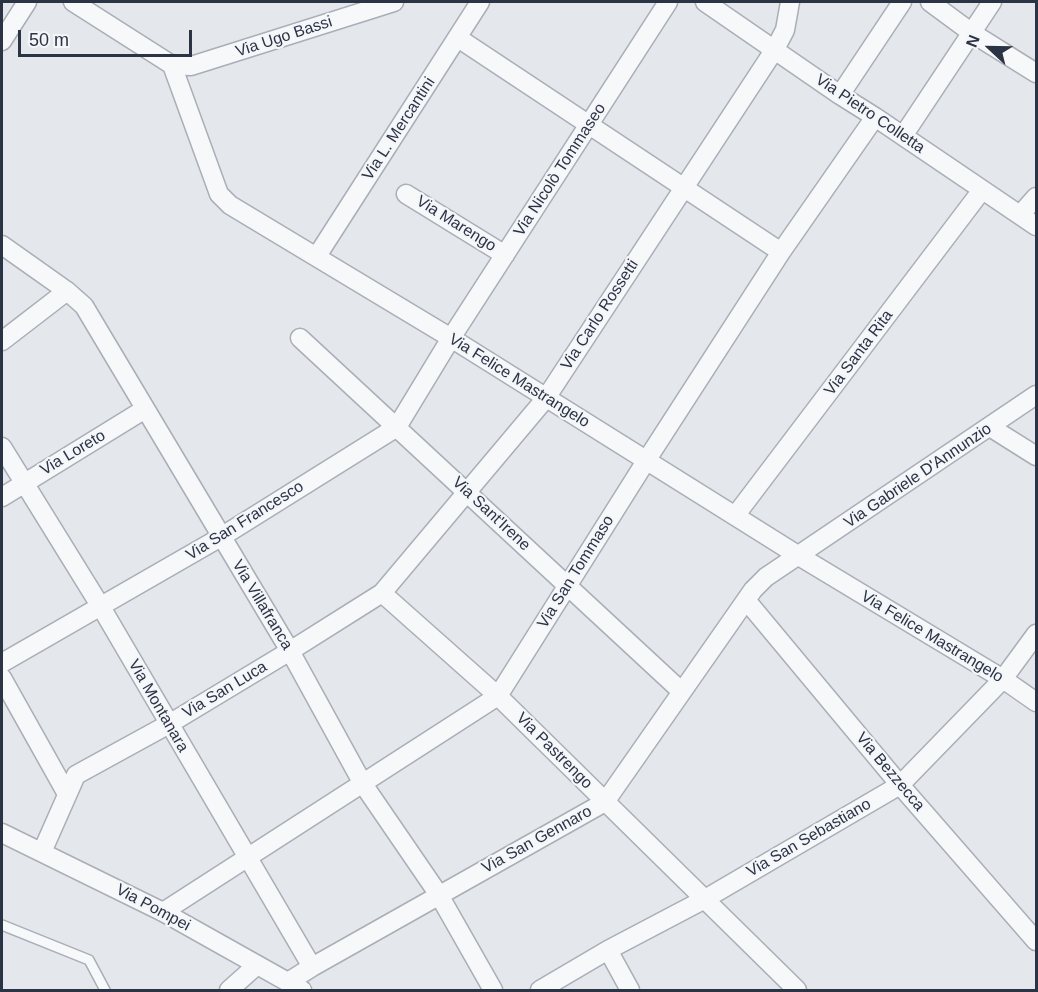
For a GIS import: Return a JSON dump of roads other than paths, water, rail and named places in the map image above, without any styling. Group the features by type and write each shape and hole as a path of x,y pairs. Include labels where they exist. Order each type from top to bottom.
{"street":[{"path":"2,41 27,2"},
{"path":"73,2 172,65"},
{"name":"Via Ugo Bassi","path":"172,65 191,66 394,2"},
{"name":"Via L. Mercantini","path":"317,256 480,2"},
{"name":"Via Nicolò Tommaseo","path":"451,338 668,2"},
{"name":"Via Pietro Colletta","path":"705,2 1036,226"},
{"name":"Via Carlo Rossetti","path":"290,651 382,593 546,398 775,49 784,30 790,2"},
{"path":"840,95 902,2"},
{"path":"930,2 972,33 1036,73"},
{"path":"903,136 992,2"},
{"path":"458,38 781,252"},
{"name":"Via Felice Mastrangelo","path":"172,65 219,194 230,205 451,338 1036,702"},
{"name":"Via San Tommaso","path":"163,912 498,696 646,460 781,252 875,117"},
{"name":"Via Santa Rita","path":"735,516 982,190"},
{"name":"Via Marengo","path":"406,194 505,255"},
{"path":"1020,215 1036,197"},
{"name":"Via Villafranca","path":"2,245 67,291 84,306 290,651 363,784 439,895 494,990"},
{"path":"2,341 67,291"},
{"name":"Via Sant'Irene","path":"300,338 681,691"},
{"name":"Via San Francesco","path":"2,663 221,537 397,427 451,338"},
{"name":"Via Gabriele D'Annunzio","path":"799,556 1036,395"},
{"name":"Via Loreto","path":"2,497 145,409"},
{"path":"990,427 1036,456"},
{"name":"Via Montanara","path":"2,447 101,607 312,967"},
{"name":"Via San Gennaro","path":"295,986 312,967 605,801 753,590 766,577 799,556"},
{"name":"Via Pastrengo","path":"382,593 498,696 770,966 797,990"},
{"name":"Via Bezzecca","path":"746,600 900,785 1036,941"},
{"name":"Via San Sebastiano","path":"540,990 608,950 705,899 900,785 1003,680 1036,634"},
{"name":"Via San Luca","path":"42,852 76,775 169,724 290,651"},
{"path":"2,678 67,794"},
{"name":"Via Pompei","path":"2,833 163,912 295,986"},
{"path":"608,950 630,990"},
{"path":"229,990 257,965"}],"lane":[{"path":"2,925 89,960 105,990"}]}
